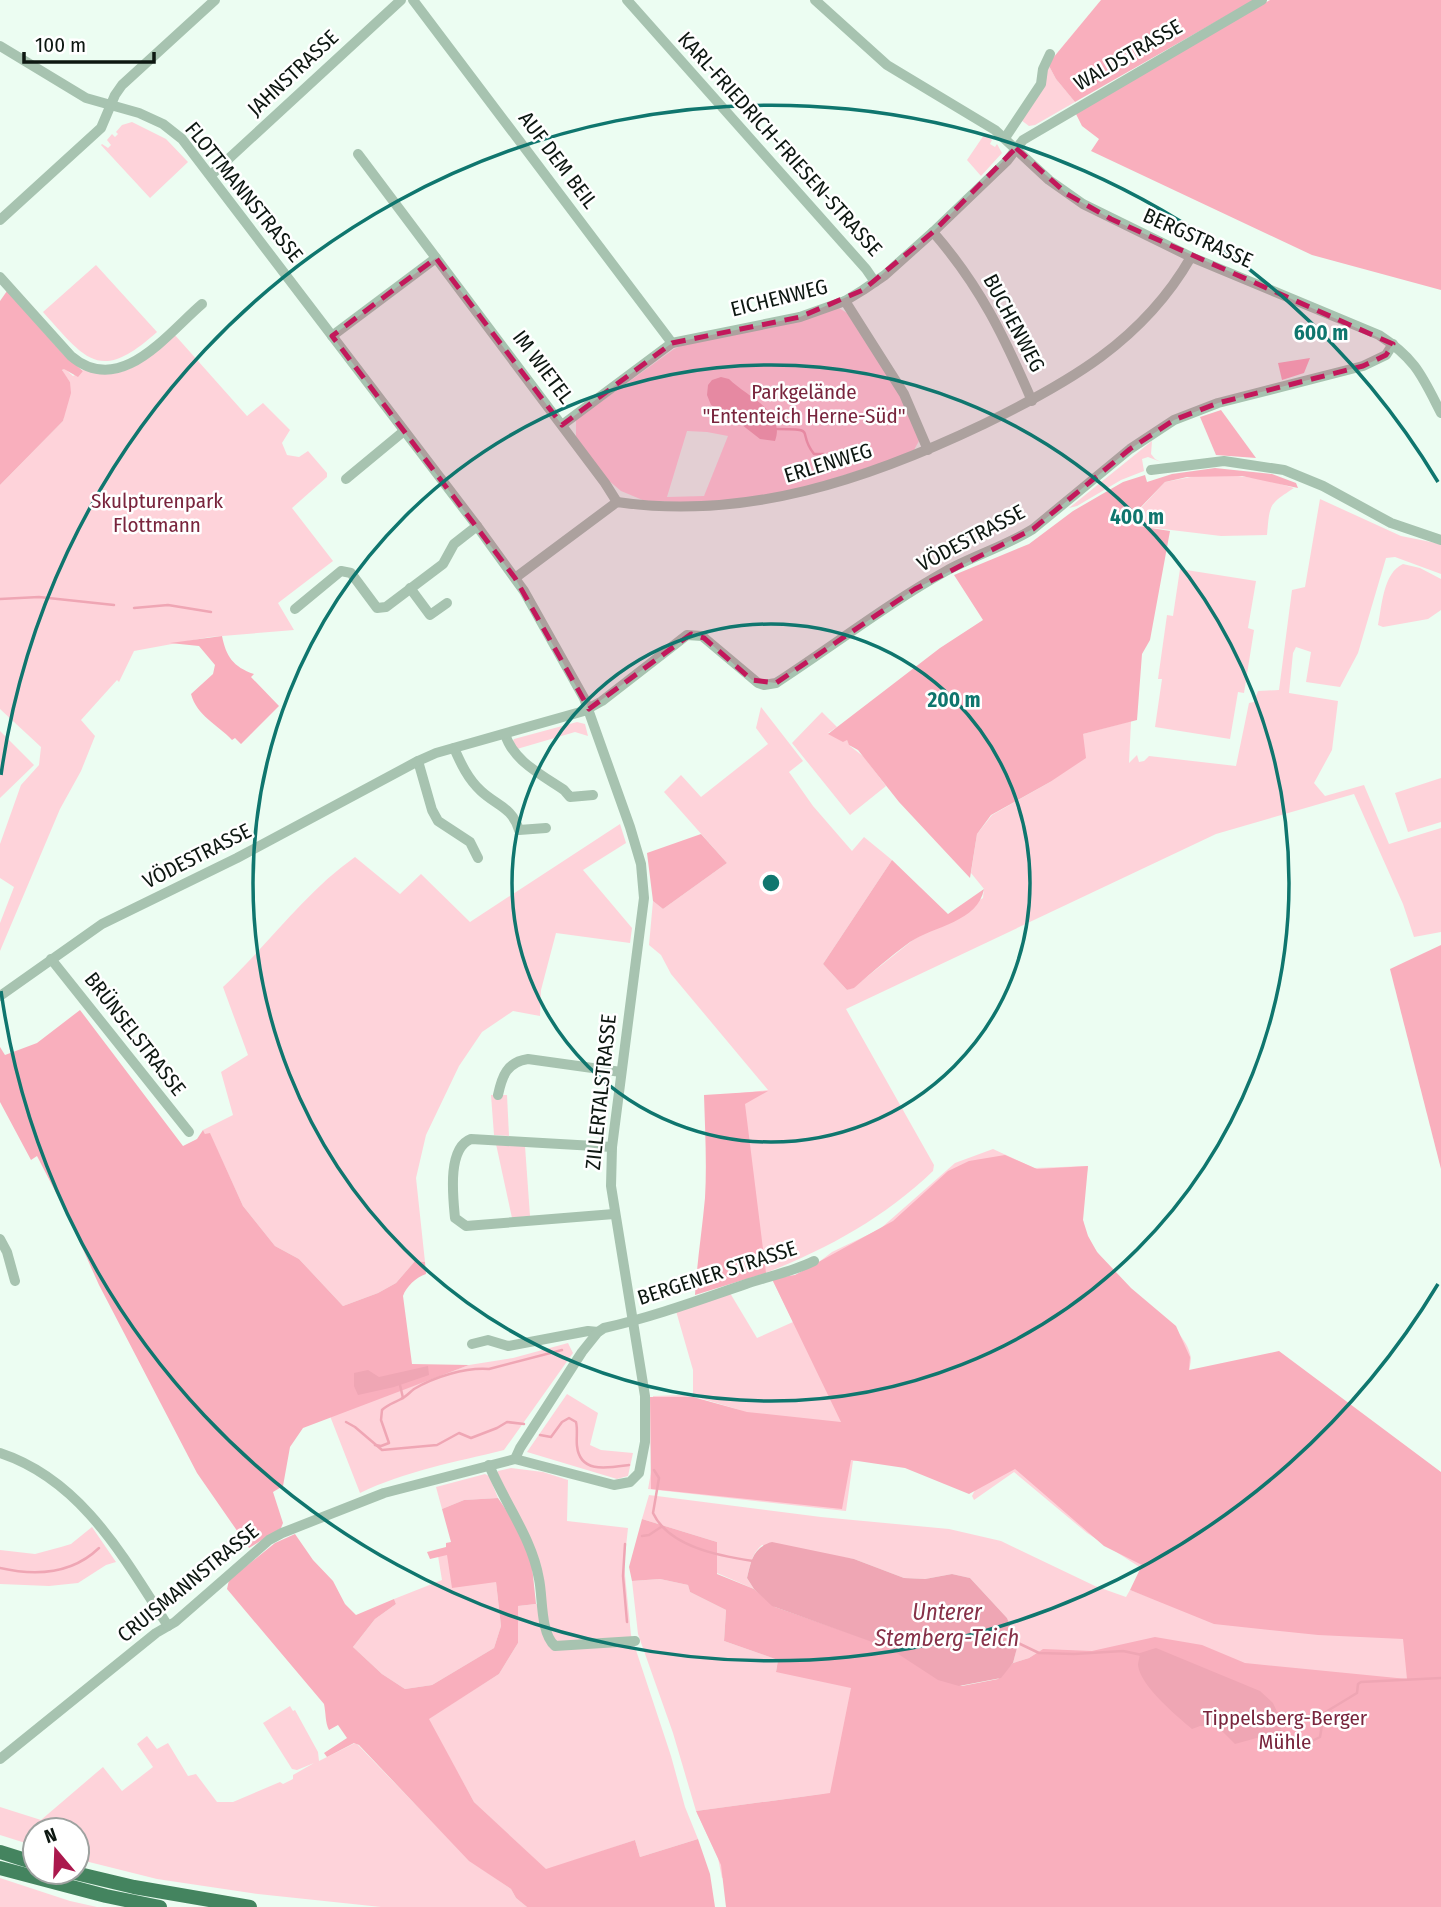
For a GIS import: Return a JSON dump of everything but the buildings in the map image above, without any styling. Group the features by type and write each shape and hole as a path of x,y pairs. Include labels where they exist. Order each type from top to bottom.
{"highway":[{"path":"0,1852 21,1859"},
{"path":"0,1868 160,1907"},
{"path":"91,1877 146,1890 250,1907"}],"street":[{"path":"0,220 101,128 122,85 215,0"},
{"name":"JAHNSTRASSE","path":"211,175 401,0"},
{"name":"AUF DEM BEIL","path":"413,0 672,343"},
{"name":"KARL-FRIEDRICH-FRIESEN-STRASSE","path":"627,0 875,282"},
{"name":"BERGSTRASSE","path":"815,0 887,65 964,110 1005,138 1067,194 1111,219 1191,257 1379,335 1393,344"},
{"name":"WALDSTRASSE","path":"1016,148 1023,140 1077,107 1262,0"},
{"name":"FLOTTMANNSTRASSE","path":"0,46 86,98 139,113 163,124 183,139 515,578 589,709"},
{"path":"1005,138 1041,84 1044,63 1051,54"},
{"name":"EICHENWEG","path":"562,425 672,343 800,317 845,301 875,282 933,232 1016,148"},
{"name":"IM WIETEL","path":"358,154 617,502"},
{"name":"BUCHENWEG","path":"933,232 981,293 1032,401"},
{"name":"ERLENWEG","path":"617,502 677,508 715,507 771,499 842,481 928,450 1032,401 1087,369 1131,332 1174,285 1191,257"},
{"path":"332,336 436,258"},
{"path":"0,277 71,356 100,370 117,369 137,361 202,304"},
{"path":"845,301 904,394 928,450"},
{"path":"1393,344 1415,364 1441,413"},
{"name":"VÖDESTRASSE","path":"0,996 102,924 237,858 418,761 589,709 682,637 691,634 702,636 751,680 764,685 776,682 915,589 1033,529 1135,445 1174,420 1218,403 1363,366 1386,355 1393,344"},
{"path":"346,479 404,430"},
{"path":"1151,470 1224,461 1284,470 1323,486 1391,523 1441,540"},
{"path":"515,578 617,502"},
{"path":"295,609 341,571 351,573 377,608 386,607 443,564 454,544 477,526"},
{"path":"410,588 430,615 447,603"},
{"name":"ZILLERTALSTRASSE","path":"589,709 643,875 640,938 612,1147 611,1186 645,1396 642,1465 639,1473 630,1482"},
{"path":"505,734 510,748 518,757 570,797 593,795"},
{"path":"454,748 468,776 481,792 515,816 519,830 546,828"},
{"path":"418,761 432,810 438,821 470,842 478,858"},
{"name":"BRÜNSELSTRASSE","path":"51,959 189,1132"},
{"path":"498,1095 504,1072 520,1060 621,1072"},
{"path":"612,1147 471,1139 465,1141 459,1149 452,1186 455,1218 466,1226 614,1214"},
{"path":"0,1240 7,1252 15,1281"},
{"name":"BERGENER STRASSE","path":"632,1322 794,1271 814,1261"},
{"path":"515,1459 526,1437 598,1332 604,1328 632,1322"},
{"path":"472,1343 488,1340 509,1346 588,1331 598,1332"},
{"path":"0,1453 36,1469 82,1504 113,1544 168,1626"},
{"name":"CRUISMANNSTRASSE","path":"0,1759 168,1626 269,1540 282,1533 384,1493 515,1459 614,1485 630,1482"},
{"path":"489,1465 501,1495 533,1554 540,1579 544,1622 550,1642 555,1646 635,1641"}],"highlighted area":[{"path":"1016,148 1067,194 1111,219 1393,344 1386,355 1363,366 1218,403 1174,420 1130,449 1033,529 915,589 776,683 752,680 704,638 691,634 589,709 515,578 332,336 436,258 562,425 672,343 800,317 863,290 933,232"}],"green space":[{"path":"1101,0 1254,0 1075,102 1056,79 1048,64"},
{"path":"1270,0 1441,0 1441,290 1312,255 1091,151 1099,139 1082,126 1075,112"},
{"path":"1048,64 1056,79 1075,102 1029,126 1021,120 1045,85"},
{"path":"132,122 166,139 188,162 150,198 101,145 108,148 111,145 107,140 112,134 115,137 122,125"},
{"path":"984,135 992,140 990,144 995,147 997,144 1002,153 981,176 967,160"},
{"path":"96,265 157,332 138,348 107,361 95,360 83,353 43,312"},
{"path":"7,291 63,354 83,371 78,377 62,370 70,382 71,393 63,421 0,485 0,301"},
{"name":"Parkgelände \"Ententeich Herne-Süd\"","path":"839,308 847,313 903,400 919,441 914,450 889,461 794,491 711,503 645,501 621,491 608,480 576,437 576,420 674,349 685,344","holes":["687,431 728,436 704,496 667,497"]},
{"name":"Skulpturenpark Flottmann","path":"174,334 247,416 263,403 290,430 282,443 287,455 299,457 308,451 327,473 327,477 292,508 333,561 278,603 294,630 210,637 134,651 119,682 117,680 81,720 95,736 81,771 60,809 0,951 0,923 14,887 0,878 0,844 21,785 39,765 41,747 0,709 0,485 63,421 70,382 62,371 64,368 73,376 83,371 82,368 110,374 122,372 154,353"},
{"path":"1310,358 1304,373 1282,380 1278,363"},
{"path":"1221,410 1256,458 1216,455 1200,417"},
{"path":"1152,441 1151,454 1161,462 1148,457 1142,459 1144,471 1121,480 1069,508"},
{"path":"1215,468 1272,474 1296,483 1298,488 1242,476 1187,477 1165,482 1138,510 1138,526 1170,531 1150,640 1142,654 1137,720 1083,734 1086,758 991,815 977,834 970,878 899,802 858,750 849,745 847,740 843,742 828,734 940,648 983,620 954,575 1029,544 1073,511 1123,482 1145,475 1147,482 1172,474"},
{"path":"1229,475 1264,479 1294,488 1272,506 1267,535 1221,536 1138,526 1138,511 1165,482 1196,476"},
{"path":"1320,499 1401,536 1441,544 1441,574 1395,557 1386,558 1358,653 1340,687 1306,682 1311,652 1296,647 1289,693 1338,701 1332,750 1314,783 1325,796 1364,785 1389,844 1441,828 1441,932 1414,937 1403,904 1354,794 1216,834 846,1009 934,1165 933,1171 891,1207 845,1236 795,1261 744,1281 730,1094 768,1090 671,974 661,955 649,945 653,901 663,909 727,863 664,792 681,775 701,797 768,744 756,728 761,707 803,761 789,772 813,806 852,851 864,837 892,860 823,964 847,990 854,987 913,940 983,898 984,889 971,873 977,834 992,815 1050,782 1083,734 1131,721 1129,763 1137,755 1139,762 1149,756 1236,766 1249,703 1254,702 1258,691 1279,690 1292,590 1305,587"},
{"path":"1403,564 1420,568 1441,579 1441,610 1428,619 1383,627 1378,625 1384,591 1391,575"},
{"path":"1180,569 1256,581 1248,628 1254,630 1244,693 1238,692 1230,739 1155,727 1162,679 1158,679 1167,615 1173,616"},
{"path":"222,636 232,660 254,674 251,677 279,706 241,744 235,738 232,740 203,714 191,694 213,674 215,665 199,646 170,643"},
{"path":"822,712 837,727 828,733 847,740 886,786 850,815 792,743"},
{"path":"577,722 585,724 588,736 575,732 517,749 513,741 514,739"},
{"path":"0,731 34,765 0,798"},
{"path":"1441,778 1441,822 1408,832 1395,793"},
{"path":"620,824 626,843 583,870 632,928 630,943 556,933 541,990 540,1016 513,1011 482,1032 459,1066 426,1135 416,1178 425,1262 415,1261 396,1283 343,1306 299,1259 275,1246 243,1206 210,1134 205,1134 203,1130 233,1115 221,1072 248,1055 223,987 319,887 355,857 400,894 421,874 470,922"},
{"path":"701,834 727,863 663,909 653,901 647,853"},
{"path":"892,860 948,914 984,889 980,900 964,916 910,942 854,988 847,990 823,964"},
{"path":"1441,945 1441,1169 1390,969"},
{"path":"80,1010 183,1146 197,1139 203,1130 205,1134 210,1133 243,1206 275,1246 299,1259 343,1306 396,1283 415,1261 425,1262 426,1274 412,1283 403,1296 412,1364 469,1365 303,1428 290,1447 283,1486 273,1492 283,1523 281,1528 249,1548 197,1473 99,1285 37,1156 31,1160 0,1102 0,1047 5,1055 37,1043"},
{"path":"768,1091 745,1104 766,1273 695,1295 705,1198 704,1095"},
{"path":"491,1095 507,1095 509,1136 494,1135"},
{"path":"496,1144 525,1146 530,1216 512,1218"},
{"name":"Tippelsberg-Berger Mühle","path":"993,1149 1034,1168 1088,1166 1082,1207 1086,1233 1101,1258 1182,1338 1191,1358 1189,1374 1391,1490 1441,1891 1077,1907 722,1878 718,1858 697,1813 830,1793 696,1811 673,1733 638,1634 632,1581 660,1579 688,1585 690,1592 726,1610 724,1641 778,1660 776,1671 986,1694 1043,1649 1029,1658 1013,1663 1018,1643 1007,1618 970,1578 952,1574 925,1579 904,1578 854,1559 762,1545 750,1564 747,1578 754,1589 717,1573 717,1542 642,1519 649,1495 821,1517 949,1529 1001,1541 1095,1586 1126,1597 1130,1590 1151,1598 1158,1572 1138,1566 1087,1533 1014,1472 974,1500 972,1496 978,1484 933,1471 864,1460 853,1461 846,1511 648,1489 652,1467 653,1396 684,1395 743,1411 693,1396 693,1370 676,1311 730,1293 757,1338 793,1322 772,1279 795,1275 811,1268 832,1252 880,1229 955,1163"},
{"name":"Tippelsberg-Berger Mühle","path":"1005,1155 1037,1169 1088,1166 1083,1220 1088,1236 1097,1252 1131,1288 1176,1326 1190,1357 1189,1370 1279,1351 1441,1472 1441,1907 726,1907 721,1865 696,1811 830,1793 851,1688 776,1672 778,1660 724,1641 726,1610 690,1592 688,1585 660,1579 632,1581 629,1567 642,1519 717,1542 717,1574 754,1589 775,1607 889,1647 938,1678 962,1686 998,1679 1013,1663 1029,1658 1043,1649 1092,1651 1155,1637 1202,1645 1245,1663 1407,1679 1403,1639 1318,1635 1214,1624 1130,1590 1142,1565 1104,1546 1015,1469 969,1494 905,1468 851,1460 842,1509 651,1489 650,1397 693,1397 747,1412 841,1422 772,1279 795,1275 893,1221 948,1171 969,1161"},
{"path":"568,1343 573,1353 504,1450 413,1473 360,1493 330,1416 469,1365 513,1358"},
{"path":"567,1394 598,1413 590,1445 601,1450 633,1453 628,1476 617,1479 527,1452"},
{"path":"511,1468 543,1472 568,1480 567,1521 628,1528 624,1565 631,1635 685,1807 698,1839 640,1857 635,1840 546,1870 474,1802 428,1719 499,1674 518,1643 518,1606 546,1603 497,1475 498,1471"},
{"path":"485,1474 489,1476 498,1498 464,1500 442,1509 436,1487"},
{"path":"498,1498 522,1533 532,1566 536,1604 518,1606 518,1643 499,1674 429,1719 474,1802 546,1869 635,1840 640,1857 698,1839 710,1874 715,1907 527,1907 516,1898 511,1889 469,1861 359,1745 354,1743 327,1757 324,1753 347,1738 338,1725 329,1730 324,1704 227,1589 229,1580 275,1543 295,1534 313,1560 333,1581 345,1604 356,1615 394,1599 396,1604 375,1619 353,1647 382,1674 405,1689 432,1685 494,1648 501,1626 496,1582 452,1588 447,1555 430,1559 427,1552 446,1547 446,1543 451,1542 442,1509 464,1500"},
{"path":"92,1527 116,1562 106,1565 78,1583 49,1586 0,1584 0,1550 35,1554 71,1544"},
{"path":"447,1554 496,1582 501,1626 494,1648 432,1685 405,1689 382,1674 353,1647 375,1619 396,1604 394,1599 442,1580 438,1556"},
{"path":"290,1706 295,1710 318,1752 319,1761 355,1743 358,1745 469,1860 511,1889 516,1898 527,1907 381,1907 258,1894 157,1879 91,1862 91,1816 46,1816 103,1767 122,1791 153,1767 137,1744 147,1736 157,1749 168,1743 188,1776 196,1774 217,1802 233,1802 280,1782 283,1784 314,1763 297,1770 292,1769 263,1723"},
{"path":"0,1807 28,1816 21,1816 21,1842 0,1835"},
{"path":"0,1878 97,1907 0,1907"}],"water":[{"path":"721,377 729,379 770,413 777,430 775,441 760,439 711,405 707,395 708,385 712,380"},
{"path":"428,1366 429,1375 394,1387 358,1395 354,1386 354,1373 368,1370 379,1377"},
{"name":"Unterer Stemberg-Teich","path":"772,1542 854,1559 904,1578 925,1579 952,1574 970,1578 1007,1618 1018,1644 1013,1663 1001,1678 959,1686 938,1680 889,1648 772,1606 754,1589 747,1578 757,1551"},
{"path":"1156,1648 1260,1691 1273,1703 1284,1727 1271,1734 1235,1744 1218,1727 1200,1726 1192,1729 1160,1700 1140,1673 1140,1653"}],"waterway":[{"path":"777,429 802,431 814,454 824,454 828,463"},
{"path":"0,599 39,597 114,605"},
{"path":"134,608 168,605 211,612"},
{"path":"375,1445 389,1443 381,1420 382,1410 414,1389 450,1374 489,1369 562,1350"},
{"path":"400,1385 403,1398"},
{"path":"540,1435 551,1437 562,1422 569,1418 576,1422 577,1446 583,1461 596,1467 629,1465"},
{"path":"346,1422 382,1450 437,1445 459,1433 471,1438 507,1422 524,1424"},
{"path":"654,1470 659,1478 653,1513 661,1525 683,1542 697,1548 753,1561"},
{"path":"642,1536 661,1527"},
{"path":"625,1544 623,1576 627,1622"},
{"path":"0,1568 26,1572 52,1571 77,1563 99,1548"},
{"path":"1016,1642 1039,1653 1123,1651 1142,1655"},
{"path":"1277,1729 1300,1747 1320,1737 1324,1713 1357,1693 1358,1684 1361,1682 1441,1678"}]}
